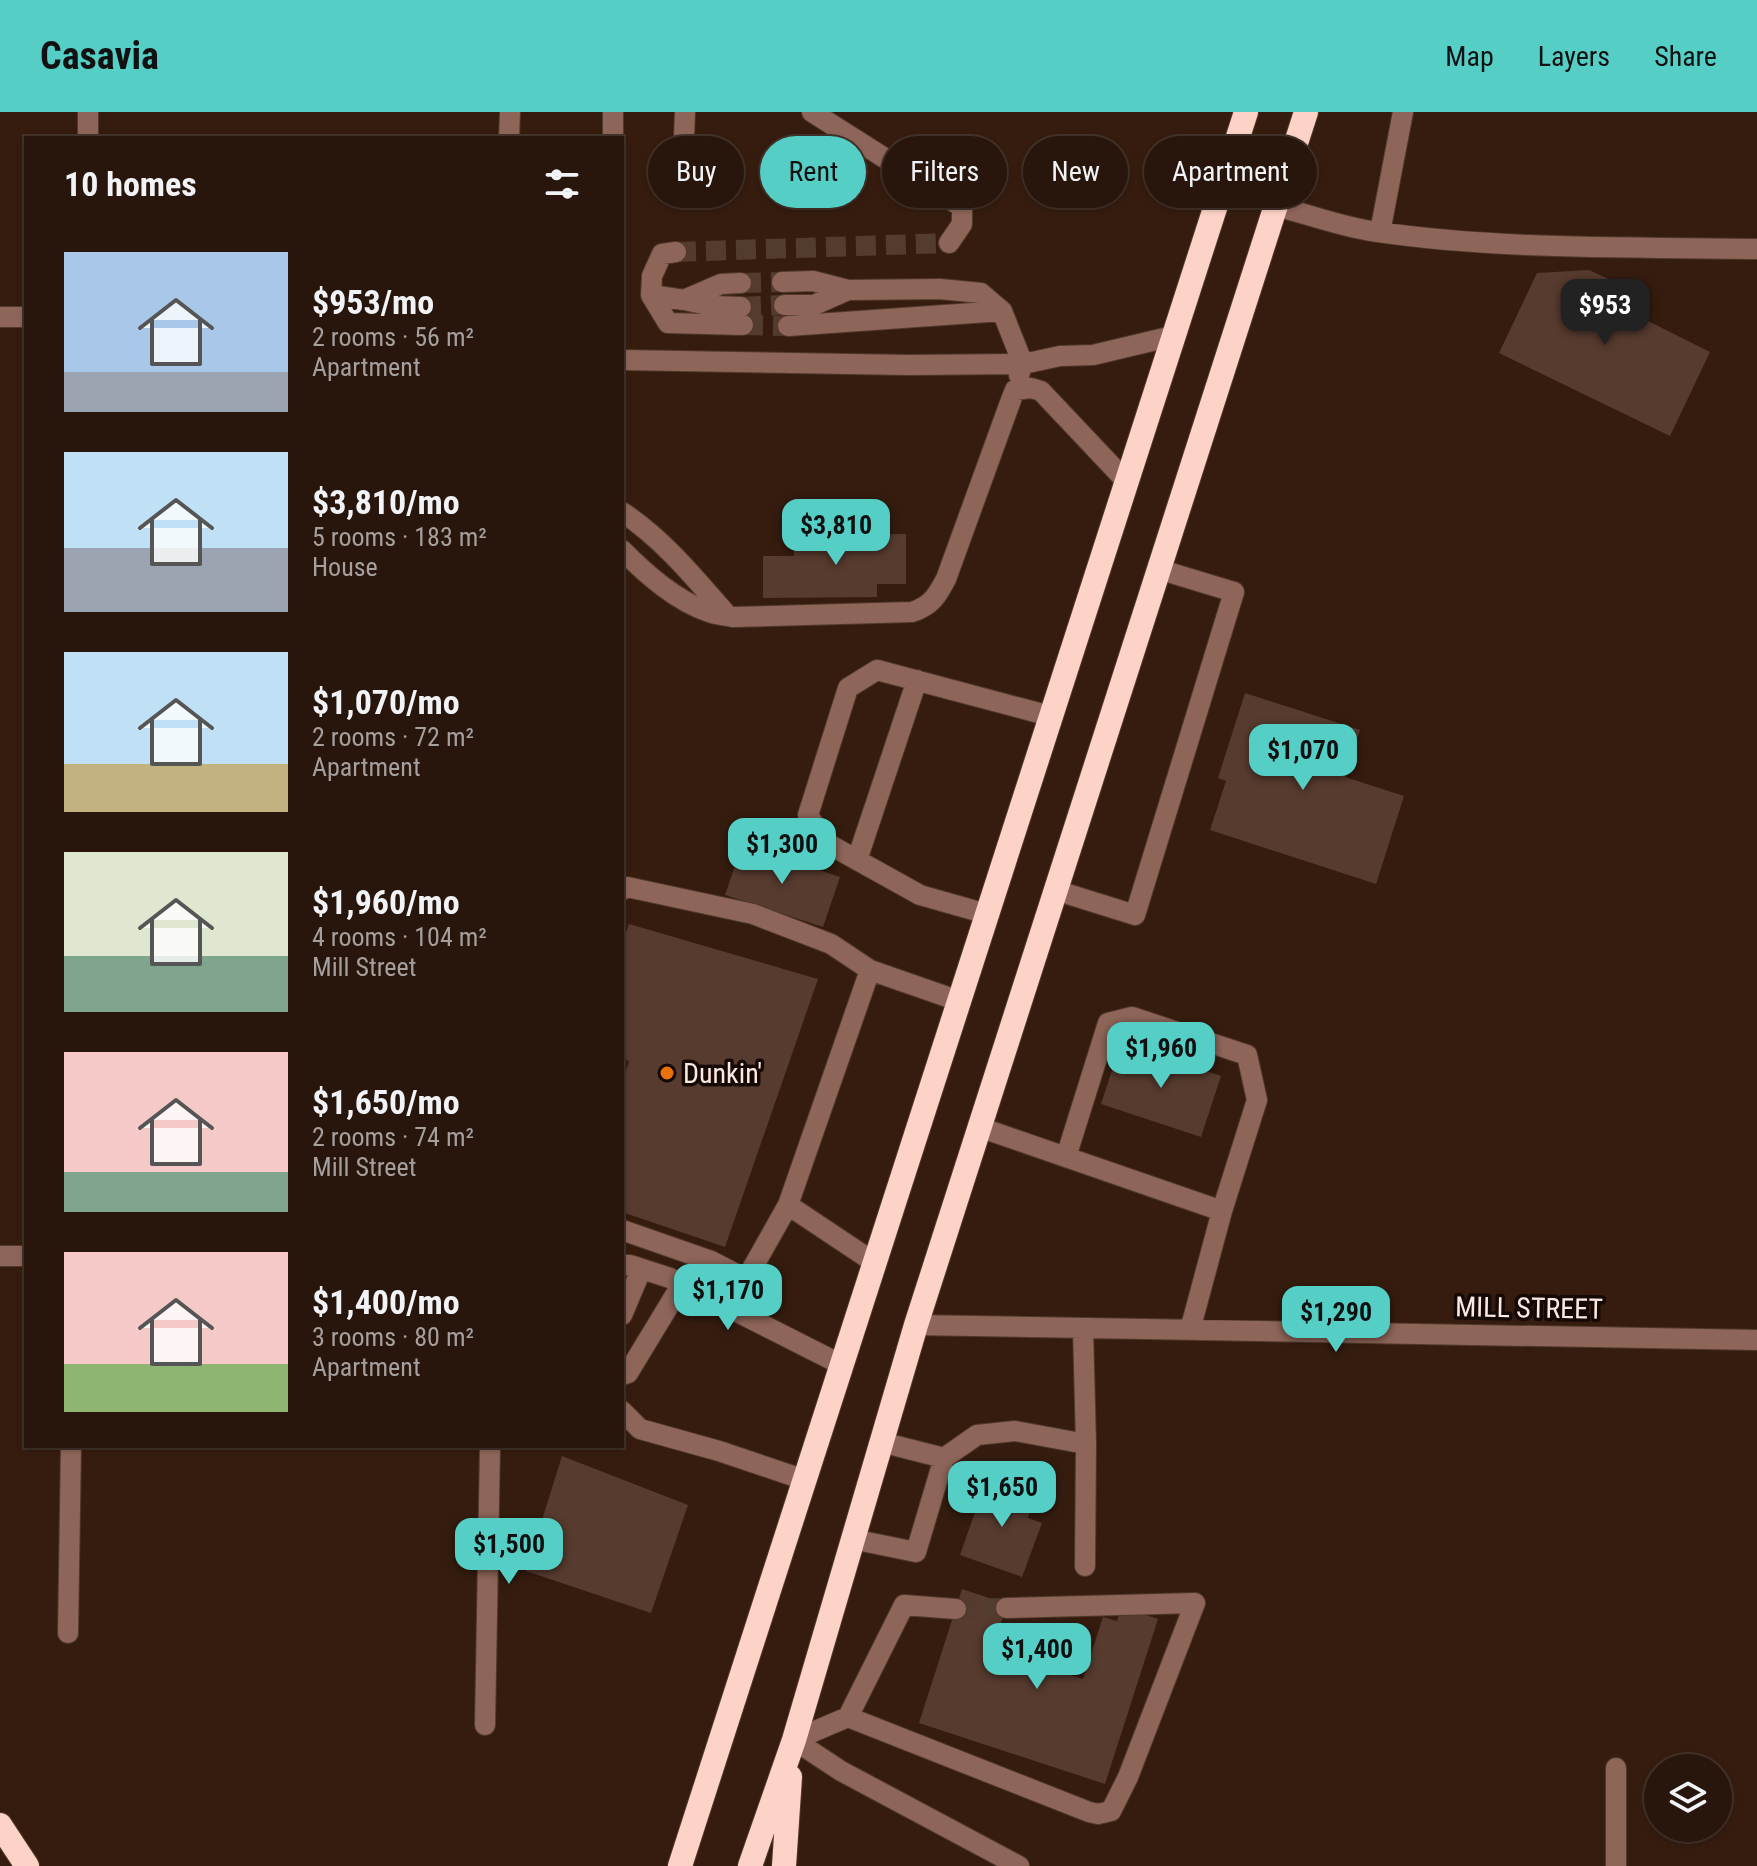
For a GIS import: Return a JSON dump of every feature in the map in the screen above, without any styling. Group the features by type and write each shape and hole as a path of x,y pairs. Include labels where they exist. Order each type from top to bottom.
{"highway":[{"path":"680,1866 1246,112"},
{"path":"1298,136 1306,112"},
{"path":"750,1866 794,1740 916,1325 1275,208"},
{"path":"784,1866 794,1740"},
{"path":"0,1825 27,1866"}],"street":[{"path":"88,112 88,136"},
{"path":"509,136 510,112"},
{"path":"613,112 613,136"},
{"path":"684,136 685,112"},
{"path":"812,112 962,207 962,224 949,243"},
{"path":"1380,232 1403,112"},
{"path":"1284,208 1380,232 1545,245 1757,249"},
{"path":"651,295 713,306 742,316 668,323 651,295 652,276 662,254 676,252"},
{"path":"624,552 675,595 708,612 727,615 912,612 937,598 1023,364 1002,311 981,293 940,289 848,290 813,281 782,282"},
{"path":"684,300 721,284 741,283"},
{"path":"848,290 786,316 1002,311"},
{"path":"0,317 24,317"},
{"path":"624,360 1023,364 1060,356 1093,355 1173,336"},
{"path":"1015,390 1031,388 1041,391 1126,481"},
{"path":"624,513 646,527 727,615"},
{"path":"1055,890 1135,915 1234,592 1158,569"},
{"path":"987,914 920,895 825,842 808,815 848,688 877,670 1050,716"},
{"path":"857,860 917,680"},
{"path":"624,889 753,914 831,944 870,970 959,1001"},
{"path":"730,1308 788,1205 870,970"},
{"path":"1066,1157 1108,1023 1132,1017 1247,1055 1257,1100 1222,1211 1190,1330"},
{"path":"979,1127 1222,1211"},
{"path":"788,1205 875,1263"},
{"path":"624,1231 711,1261 746,1279"},
{"path":"0,1256 24,1256"},
{"path":"624,1306 632,1268 682,1284 842,1365"},
{"path":"624,1374 628,1373 682,1284"},
{"name":"MILL STREET","path":"916,1325 1757,1340"},
{"path":"1083,1328 1085,1566"},
{"path":"624,1413 640,1429 805,1480"},
{"path":"852,1539 916,1552 944,1458 977,1435 1015,1431 1086,1444"},
{"path":"881,1442 944,1458"},
{"path":"68,1633 71,1448"},
{"path":"485,1725 490,1448"},
{"path":"848,1717 1089,1812 1098,1814 1111,1811 1128,1777 1195,1603 1006,1608"},
{"path":"794,1740 848,1717 904,1605 956,1609"},
{"path":"794,1740 841,1771 1019,1866"},
{"path":"1616,1768 1616,1866"}],"building":[{"path":"1589,270 1637,292 1644,304 1638,316 1710,352 1670,436 1499,353 1537,273"},
{"path":"906,534 906,584 877,584 877,597 763,598 763,556 794,556 794,535"},
{"path":"1245,693 1360,730 1345,777 1404,796 1376,884 1210,830 1226,781 1218,778"},
{"path":"742,845 840,877 823,927 725,895"},
{"path":"629,924 818,979 725,1247 624,1213 624,1076 629,1062 624,1057 624,938"},
{"path":"1121,1043 1221,1076 1201,1137 1101,1104"},
{"path":"562,1456 688,1505 651,1613 526,1571"},
{"path":"987,1478 1036,1496 1028,1518 1042,1523 1022,1577 960,1555"},
{"path":"962,1589 1007,1604 992,1650 1083,1679 1103,1617 1117,1621 1121,1607 1158,1619 1105,1784 919,1723"}],"tunnel":[{"path":"676,252 949,243"},
{"path":"741,283 782,282"},
{"path":"741,307 784,305"},
{"path":"743,325 788,326"},
{"path":"956,1609 1006,1608"}],"place":[{"name":"Dunkin'","path":"667,1073"}]}
